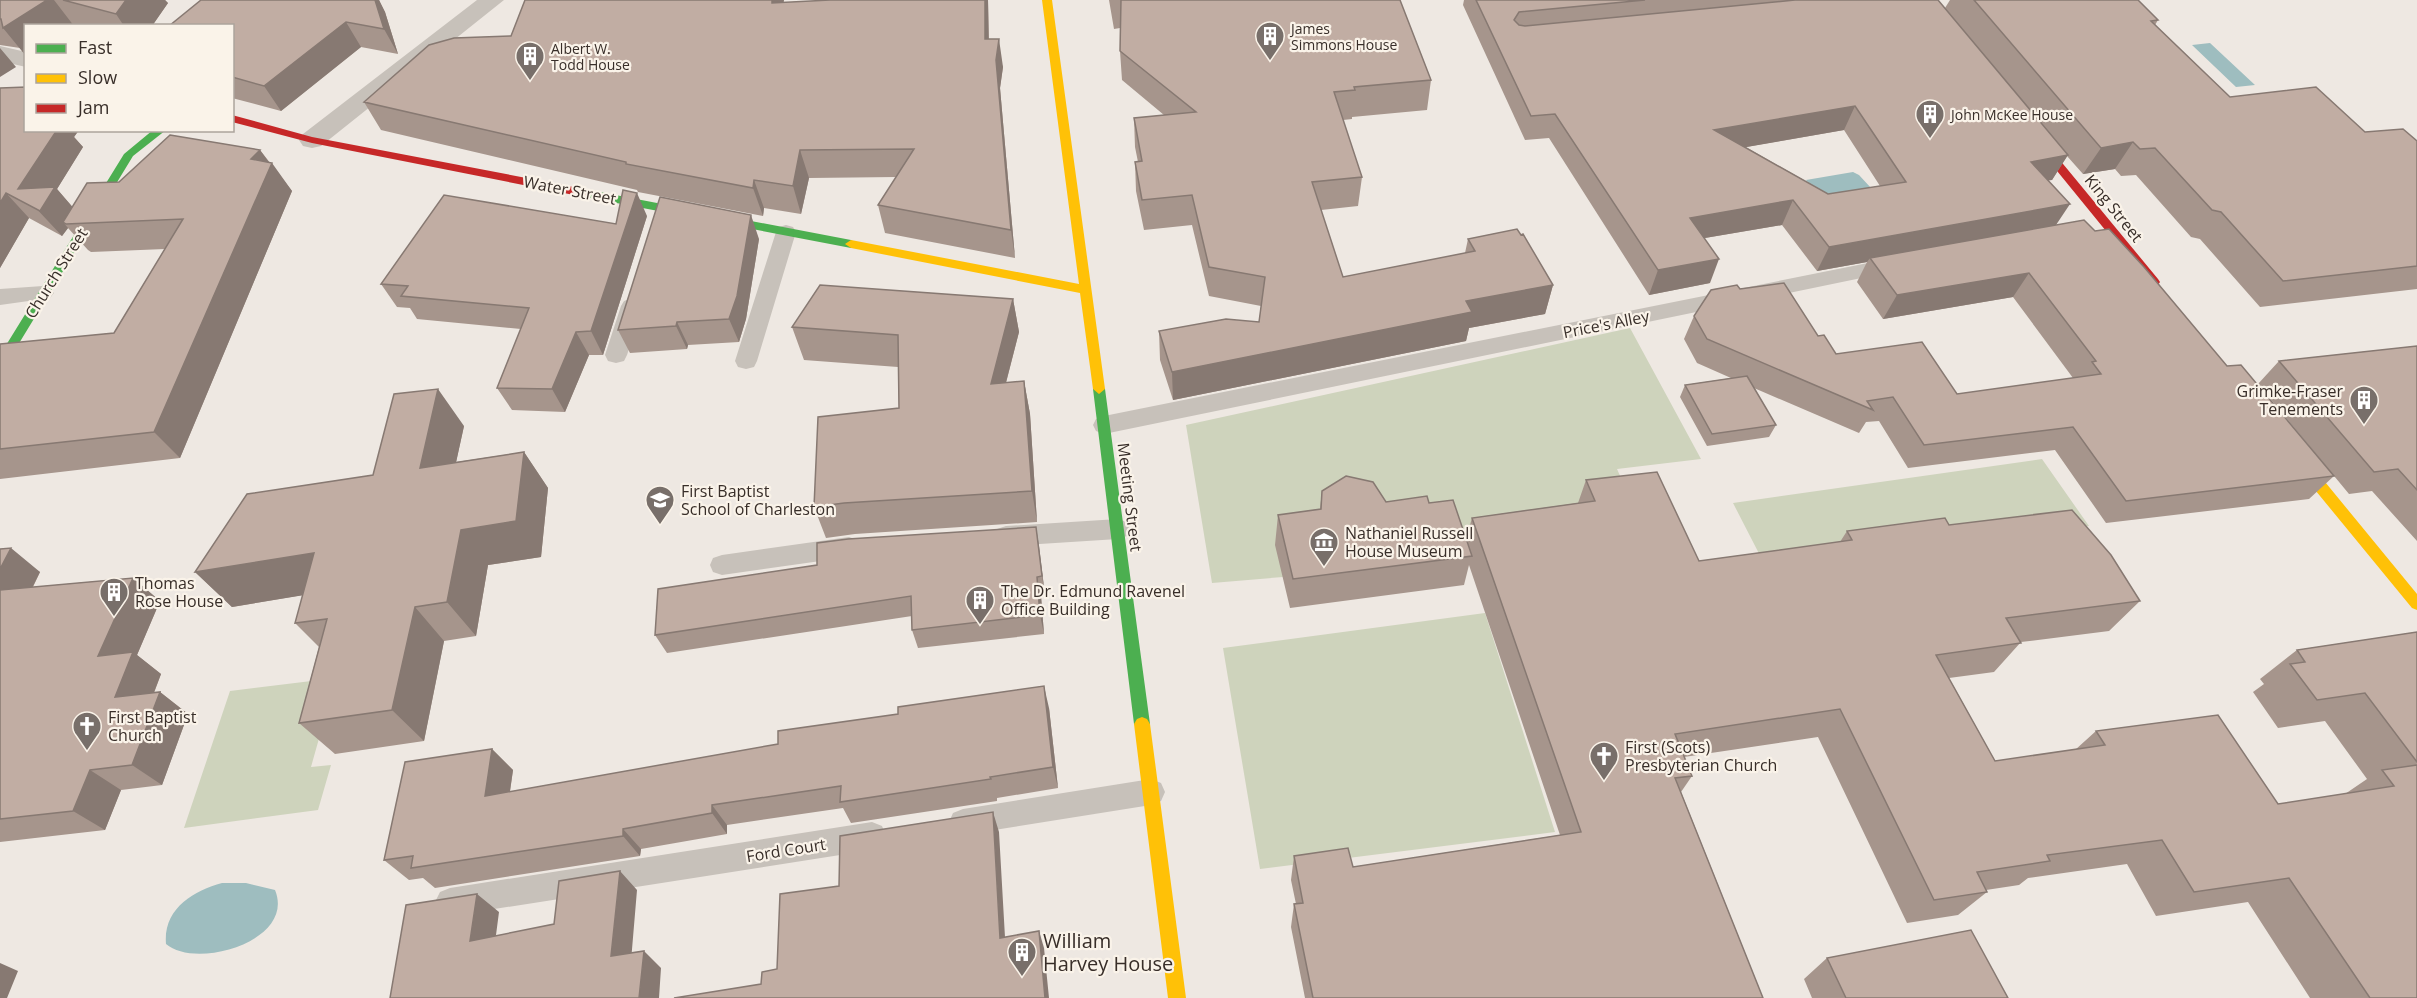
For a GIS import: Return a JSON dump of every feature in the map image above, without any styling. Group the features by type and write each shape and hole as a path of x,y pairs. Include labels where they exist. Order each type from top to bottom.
{"street":[{"path":"312,140 492,0"},
{"name":"Meeting Street","path":"1047,0 1118,529 1177,998"},
{"path":"0,53 24,59"},
{"name":"King Street","path":"2019,118 2162,293"},
{"name":"Water Street","path":"234,119 312,140 660,217 786,231 1086,290"},
{"name":"Church Street","path":"0,364 129,154 158,132"},
{"path":"2281,438 2417,604"}],"lane":[{"path":"2086,232 2109,228"},
{"path":"746,361 786,231"},
{"name":"Price's Alley","path":"1104,425 1916,261"},
{"path":"616,355 637,289"},
{"path":"0,297 43,293"},
{"path":"979,538 1118,529"},
{"path":"722,565 878,545"},
{"path":"941,825 1151,792"},
{"name":"Ford Court","path":"421,907 894,832"}],"green space":[{"path":"1630,328 1701,459 1617,469 1633,505 1582,533 1283,577 1212,583 1186,425"},
{"path":"2042,459 2089,526 1769,573 1733,503"},
{"path":"1485,613 1555,832 1260,869 1223,648"},
{"path":"336,678 311,767 331,765 318,810 184,828 230,691"}],"water":[{"path":"2210,43 2255,85 2236,87 2192,45"},
{"path":"1853,172 1871,188 1822,200 1806,180"},
{"path":"222,883 246,883 275,890 278,908 271,924 258,936 240,946 219,952 199,954 180,951 166,944 169,921 182,903 211,886"}],"building":[{"path":"0,0 47,0 3,28 0,19"},
{"path":"63,0 126,0 116,14"},
{"path":"201,0 375,0 384,29 346,22 264,86 234,78 234,24 171,24"},
{"path":"525,0 772,0 772,3 830,0 985,0 985,39 999,39 996,60 1011,230 878,205 914,149 800,150 793,186 754,180 753,188 626,164 626,162 364,102 429,45 454,38 511,36"},
{"path":"1121,0 1400,0 1431,80 1354,87 1355,90 1334,92 1362,177 1312,182 1343,277 1475,251 1468,239 1517,229 1521,235 1523,234 1553,285 1466,301 1472,312 1172,372 1159,331 1226,319 1259,322 1265,277 1209,267 1192,195 1142,200 1135,162 1142,161 1134,118 1196,112 1120,51"},
{"path":"1476,0 1645,0 1519,12 1514,20 1519,25 1525,26 1795,0 1938,0 2068,155 2031,162 2070,204 1829,247 1793,200 1690,218 1719,259 1658,270 1555,114 1531,116","holes":["1855,106 1906,182 1828,194 1714,130"]},
{"path":"1974,0 2138,0 2158,20 2151,21 2230,97 2316,87 2365,132 2403,129 2417,141 2417,266 2283,281 2221,212 2212,210 2155,148 2140,149 2133,142 2101,148"},
{"path":"24,87 24,132 56,132 18,189 55,187 40,211 6,193 0,203 0,88"},
{"path":"170,135 260,150 251,159 272,163 154,432 0,449 0,344 114,333 183,219 66,224 63,222 87,183 119,182"},
{"path":"623,190 637,193 591,331 576,332 552,389 497,388 529,308 401,296 408,286 381,284 444,195 616,224"},
{"path":"660,197 751,215 737,296 729,319 677,322 676,326 618,330"},
{"path":"2084,220 2095,231 2109,229 2227,366 2241,365 2334,476 2126,501 2073,427 1924,445 1893,397 1867,401 1873,410 1707,339 1694,316 1711,290 1737,285 1740,289 1784,283 1818,336 1824,335 1836,354 1922,342 1957,394 2101,374 2092,362 2096,361 2029,273 1897,295 1870,258"},
{"path":"820,285 1013,299 991,384 1024,381 1032,491 814,507 818,417 899,408 898,335 792,327"},
{"name":"Grimke-Fraser Tenements","path":"2417,346 2417,490 2398,469 2374,472 2279,361"},
{"path":"1747,376 1776,425 1712,434 1685,385"},
{"path":"438,389 420,468 524,452 516,521 461,530 447,602 415,607 392,710 299,723 327,619 295,623 314,553 195,572 247,494 373,475 394,394"},
{"path":"1657,472 1699,561 1852,540 1847,531 1945,518 1949,525 2072,510 2111,555 2140,601 2006,618 2021,643 1936,655 1995,761 2105,745 2096,731 2218,715 2278,804 2394,786 2382,770 2417,765 2417,998 2370,998 2289,878 2194,892 2162,840 2047,855 2050,861 1977,872 1987,892 1934,900 1840,709 1675,734 1692,776 1675,778 1763,998 1313,998 1294,904 1303,903 1294,856 1348,848 1353,867 1581,832 1472,518 1595,501 1586,480"},
{"path":"1346,476 1373,482 1386,502 1427,496 1429,503 1453,500 1472,556 1293,579 1278,515 1321,509 1322,491"},
{"path":"1036,527 1042,576 1037,577 1040,615 912,630 911,596 655,635 658,589 817,565 817,543"},
{"path":"11,548 0,569 0,549"},
{"path":"133,578 98,656 133,652 115,697 160,692 132,765 90,770 73,811 0,819 0,590"},
{"path":"2417,632 2417,762 2365,693 2317,700 2290,664 2305,662 2297,650"},
{"path":"1044,686 1053,767 840,802 841,786 712,805 712,813 623,829 623,836 411,868 413,856 384,860 405,762 492,749 485,796 778,744 778,731 898,714 898,707"},
{"path":"993,812 1000,938 1039,931 1045,998 674,998 761,984 762,972 777,969 780,894 839,886 840,836"},
{"path":"620,871 611,956 644,951 639,998 390,998 406,905 477,894 470,941 554,924 559,881"},
{"path":"1971,930 2008,998 1846,998 1827,958"}],"traffic: fast":[{"path":"0,365 129,154 158,132"},
{"path":"584,193 851,244"},
{"path":"1099,389 1142,724"}],"traffic: slow":[{"path":"1047,0 1099,389"},
{"path":"851,244 1086,290"},
{"path":"2293,453 2417,604"},
{"path":"1142,724 1177,998"}],"traffic: jam":[{"path":"234,119 312,140 584,193"},
{"path":"2031,132 2154,282"}],"place":[{"name":"James Simmons House","path":"1270,62"},
{"name":"Albert W. Todd House","path":"530,82"},
{"name":"John McKee House","path":"1930,140"},
{"name":"Grimke-Fraser Tenements","path":"2364,426"},
{"name":"First Baptist School of Charleston","path":"660,526"},
{"name":"Nathaniel Russell House Museum","path":"1324,568"},
{"name":"Thomas Rose House","path":"114,618"},
{"name":"The Dr. Edmund Ravenel Office Building","path":"980,626"},
{"name":"First Baptist Church","path":"87,752"},
{"name":"First (Scots) Presbyterian Church","path":"1604,782"},
{"name":"William Harvey House","path":"1022,978"}]}
